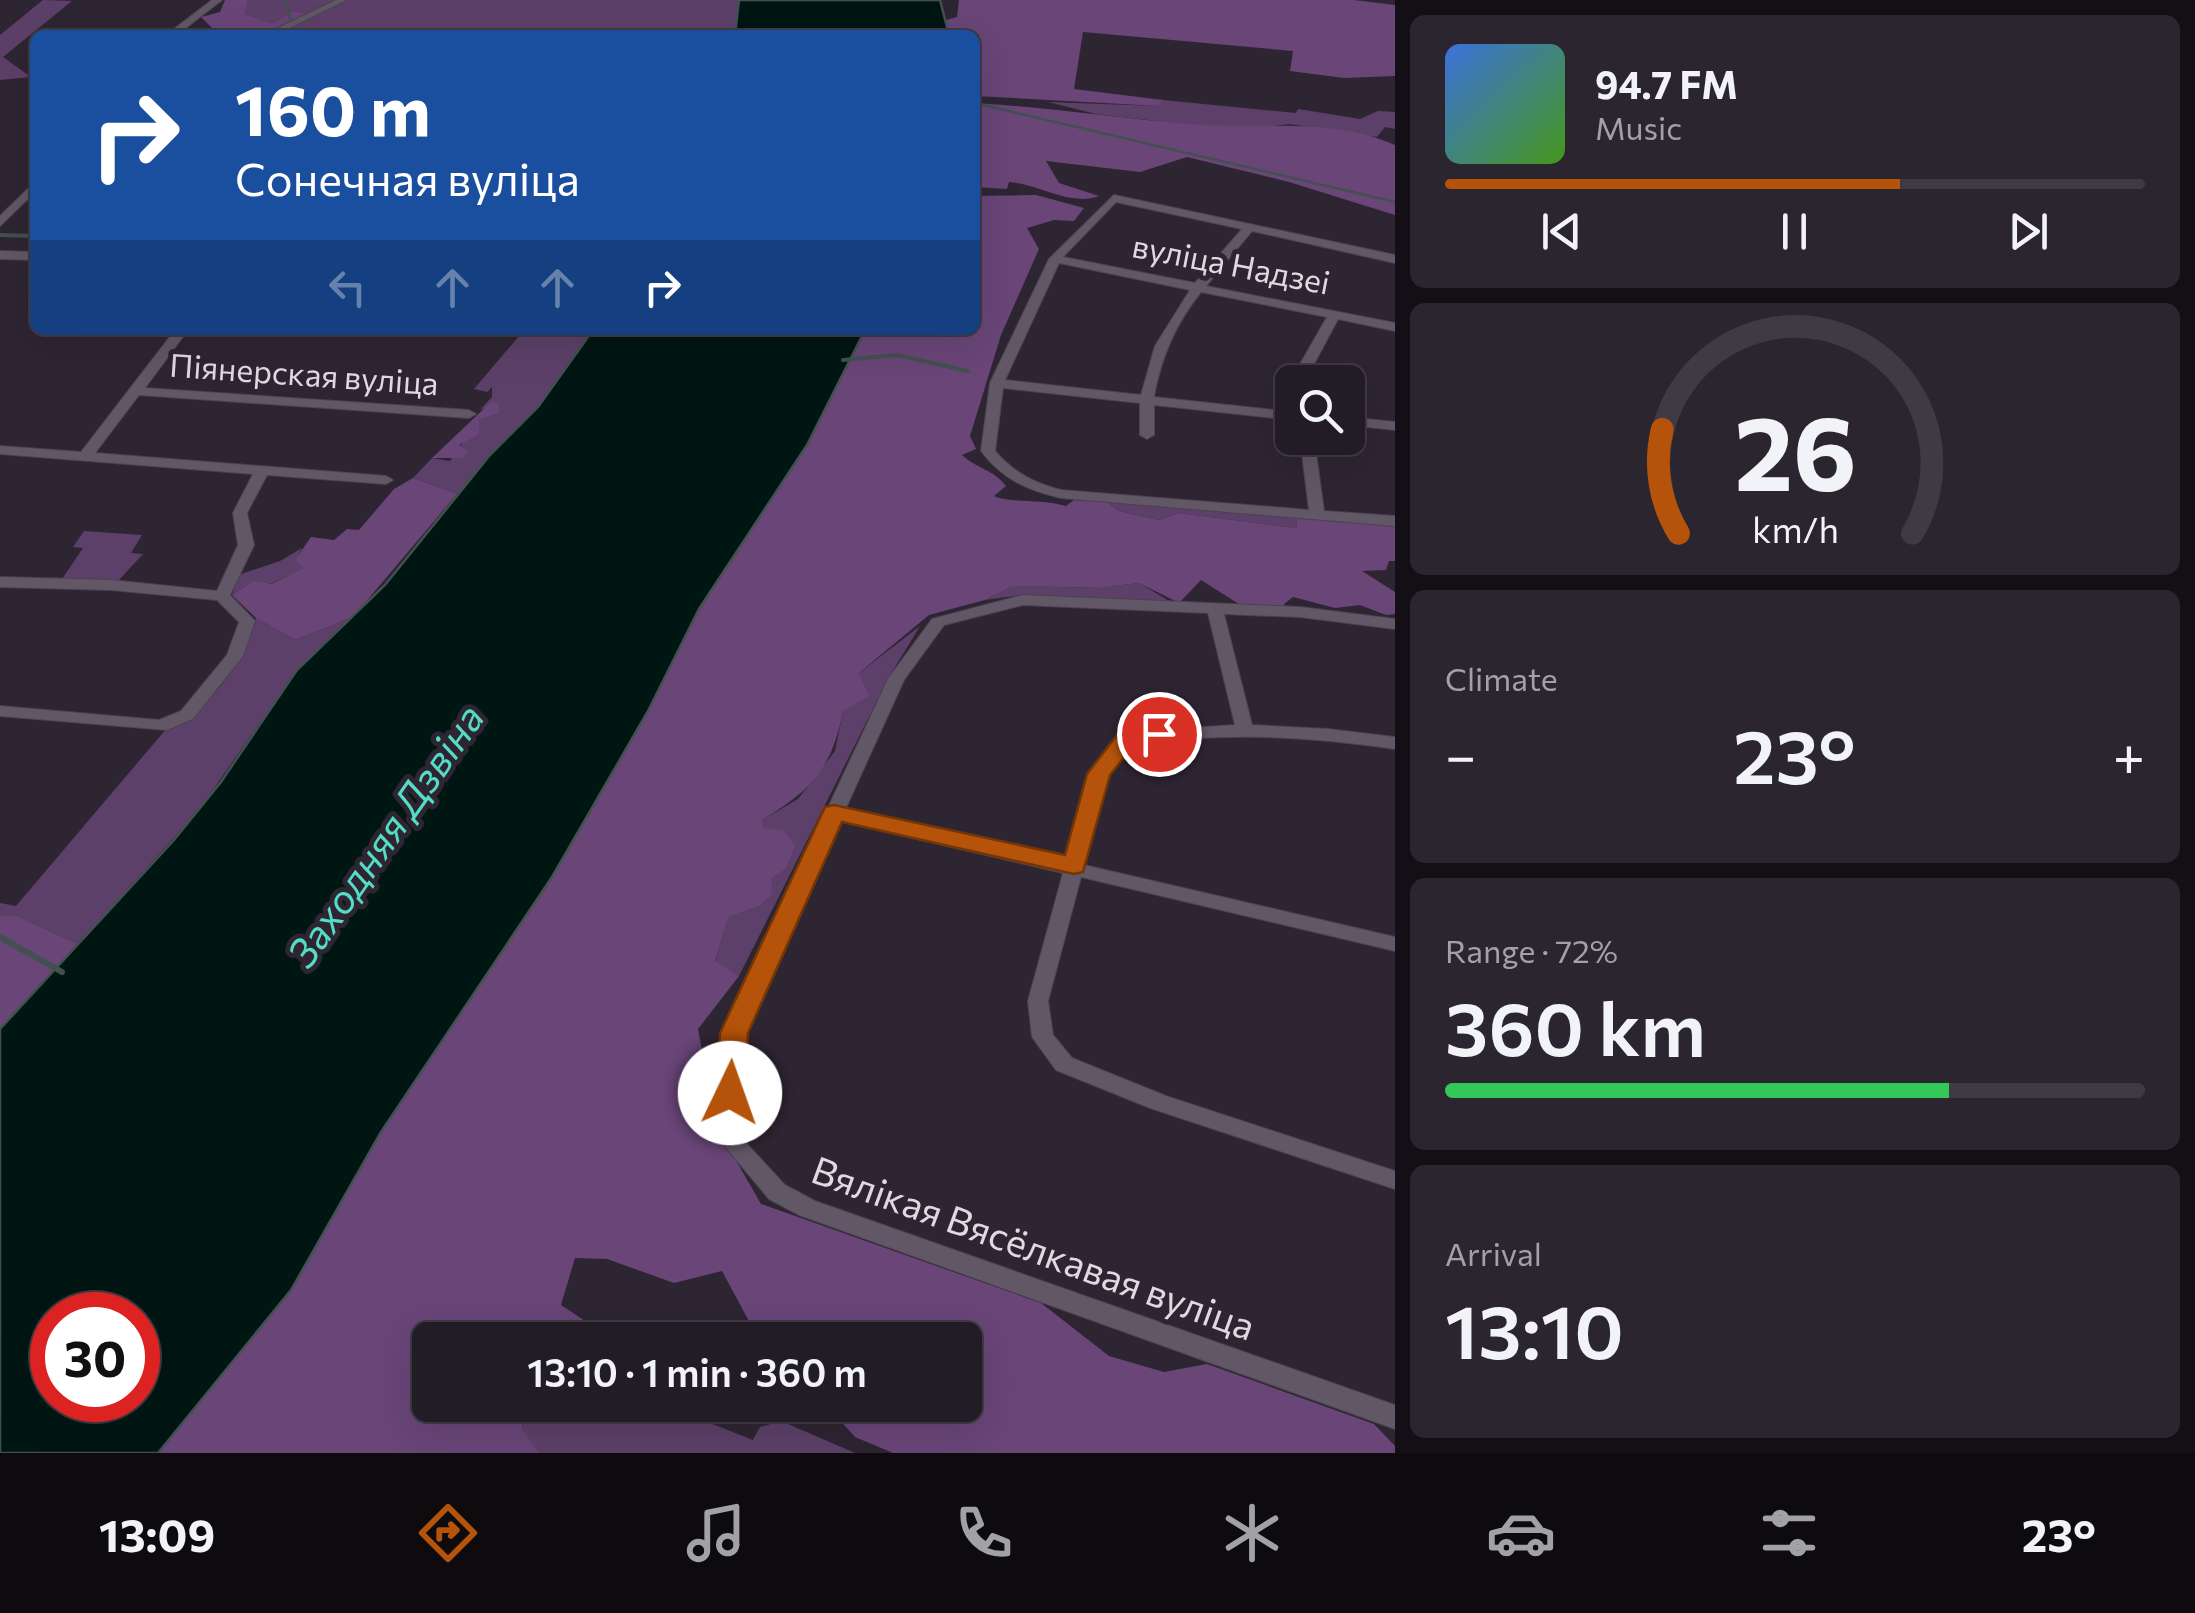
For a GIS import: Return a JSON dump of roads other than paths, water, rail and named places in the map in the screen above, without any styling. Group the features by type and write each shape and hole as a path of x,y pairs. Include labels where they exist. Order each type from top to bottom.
{"street":[{"path":"178,30 218,0"},
{"path":"279,30 343,0"},
{"path":"0,223 30,191"},
{"path":"1395,259 1114,198 1056,260 997,384 988,451 1006,474 1035,489 1395,521"},
{"path":"1147,435 1144,400 1162,337 1249,228"},
{"path":"0,255 30,256"},
{"name":"вуліца Надзеі","path":"1056,260 1200,285 1395,327"},
{"path":"1307,365 1335,314"},
{"path":"85,456 178,335"},
{"path":"997,384 1275,414"},
{"name":"Піянерская вуліца","path":"135,391 469,414"},
{"path":"1365,423 1395,426"},
{"path":"0,450 386,480"},
{"path":"1309,455 1316,515"},
{"path":"222,596 246,545 240,513 262,471"},
{"path":"0,582 111,584 222,596 246,621 234,656 187,715 161,726 0,711"},
{"name":"Вялікая Вясёлкавая вуліца","path":"1395,624 1215,608 1023,600 938,622 896,679 734,1033 729,1122 738,1150 754,1172 807,1208 1395,1417"},
{"path":"1215,608 1245,730"},
{"path":"1395,743 1315,732 1245,730 1159,734 1125,740 1099,774 1038,1002 1043,1038 1064,1064 1158,1102 1395,1180"},
{"path":"834,812 1395,944"}],"water":[{"path":"739,0 940,0 948,30 736,30"},
{"name":"Заходняя Дзвіна","path":"589,335 862,335 807,445 699,609 648,711 552,877 381,1132 291,1290 158,1453 0,1453 0,1029 174,840 221,782 297,670 385,585 490,455 538,407"}],"waterway":[{"path":"286,0 290,19"},
{"path":"291,25 292,30"},
{"path":"980,104 1395,202"},
{"path":"0,235 30,236"},
{"path":"843,360 897,355 968,371"},
{"path":"0,937 62,972"}]}
